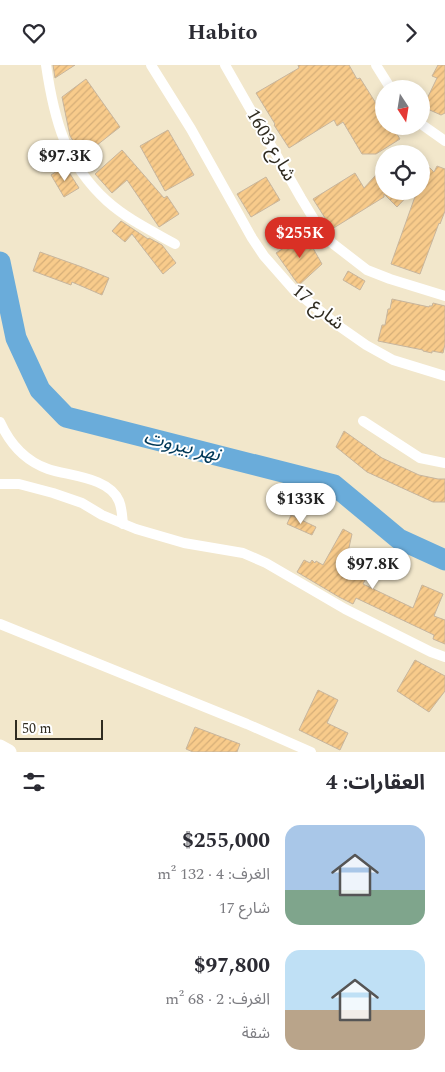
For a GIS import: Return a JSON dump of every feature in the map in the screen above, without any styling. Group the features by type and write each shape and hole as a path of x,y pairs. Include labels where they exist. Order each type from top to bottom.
{"main road":[{"path":"0,747 9,752"}],"street":[{"path":"46,65 56,120 69,152 88,181 108,201 130,218 175,243"},
{"name":"شارع 17","path":"151,65 191,129 252,238 264,256 293,289 336,324 366,345 393,360 445,376"},
{"name":"شارع 1603","path":"225,65 301,198 332,243 367,270 445,296"},
{"path":"376,65 385,80"},
{"path":"430,130 445,141"},
{"path":"363,421 420,458 445,463"},
{"path":"0,422 9,439 22,454 47,468 92,480 108,489 118,499 122,511 123,524"},
{"path":"0,484 24,485 65,496 82,503 102,515 136,529 184,543 243,553 254,557 345,609 431,652 445,657"},
{"path":"0,624 248,724 311,752"}],"building":[{"path":"53,65 75,65 55,78"},
{"path":"298,65 349,65 357,79 360,78 375,102 375,135 398,135 400,139 390,145 375,145 375,154 362,154 343,122 337,126 334,120 289,148 256,93 299,68"},
{"path":"438,65 445,65 445,113 441,115 430,110 430,92 437,78 432,76"},
{"path":"86,79 120,127 83,156 70,136 62,97"},
{"path":"168,130 194,175 165,191 140,146"},
{"path":"122,150 164,198 167,196 179,214 159,227 127,180 112,193 95,174"},
{"path":"65,166 79,188 64,197 51,175"},
{"path":"437,166 445,169 445,211 420,274 391,264 414,200 430,200 430,168 434,172"},
{"path":"355,173 364,188 375,176 375,200 379,200 332,229 313,199"},
{"path":"266,177 280,200 251,217 237,194"},
{"path":"390,200 404,200 397,207"},
{"path":"121,221 148,239 162,245 176,263 163,274 132,234 125,242 112,231"},
{"path":"305,234 322,264 299,285 276,253"},
{"path":"40,252 109,278 102,295 72,282 71,285 33,271"},
{"path":"348,271 365,281 360,290 343,280"},
{"path":"392,299 429,307 433,303 445,306 445,344 443,353 432,351 432,353 378,341 382,325 385,325"},
{"path":"344,431 382,458 419,475 445,479 445,502 433,502 367,472 336,447"},
{"path":"291,515 316,527 312,535 287,524"},
{"path":"343,529 352,534 346,561 369,572 363,584 413,608 422,585 443,594 434,616 445,620 445,644 433,639 434,635 356,598 353,604 297,572 304,560 310,563 312,560 315,563 316,561 323,565"},
{"path":"415,660 445,676 445,691 429,712 397,691"},
{"path":"318,690 338,700 327,723 348,733 340,750 299,730"},
{"path":"195,727 240,744 237,752 193,752 186,749"}],"waterway":[{"name":"نهر بيروت","path":"0,262 16,338 40,390 66,417 334,485 399,539 445,560"}]}
